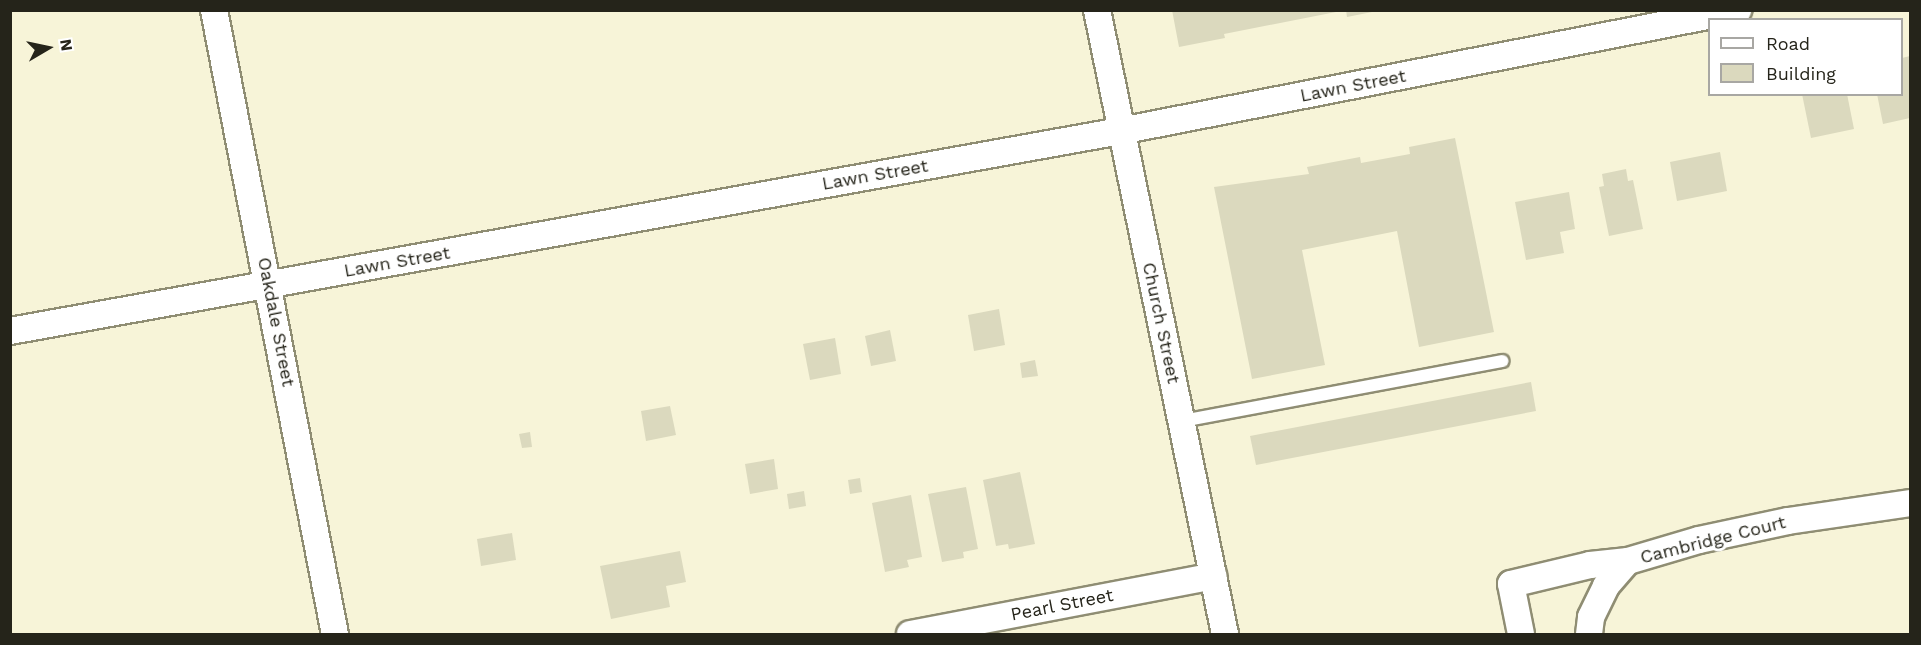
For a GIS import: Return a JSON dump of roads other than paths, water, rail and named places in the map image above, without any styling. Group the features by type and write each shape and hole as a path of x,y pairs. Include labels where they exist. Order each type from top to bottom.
{"street":[{"name":"Oakdale Street","path":"214,10 270,285 335,634"},
{"name":"Church Street","path":"1097,10 1120,131 1226,634"},
{"name":"Lawn Street","path":"10,331 1120,131 1724,12"},
{"name":"Cambridge Court","path":"1589,634 1591,617 1606,586 1629,561 1699,540 1911,502"},
{"path":"1521,634 1511,584 1590,565 1629,561"},
{"name":"Pearl Street","path":"910,634 1214,576"}],"lane":[{"path":"1182,421 1502,361"}]}
